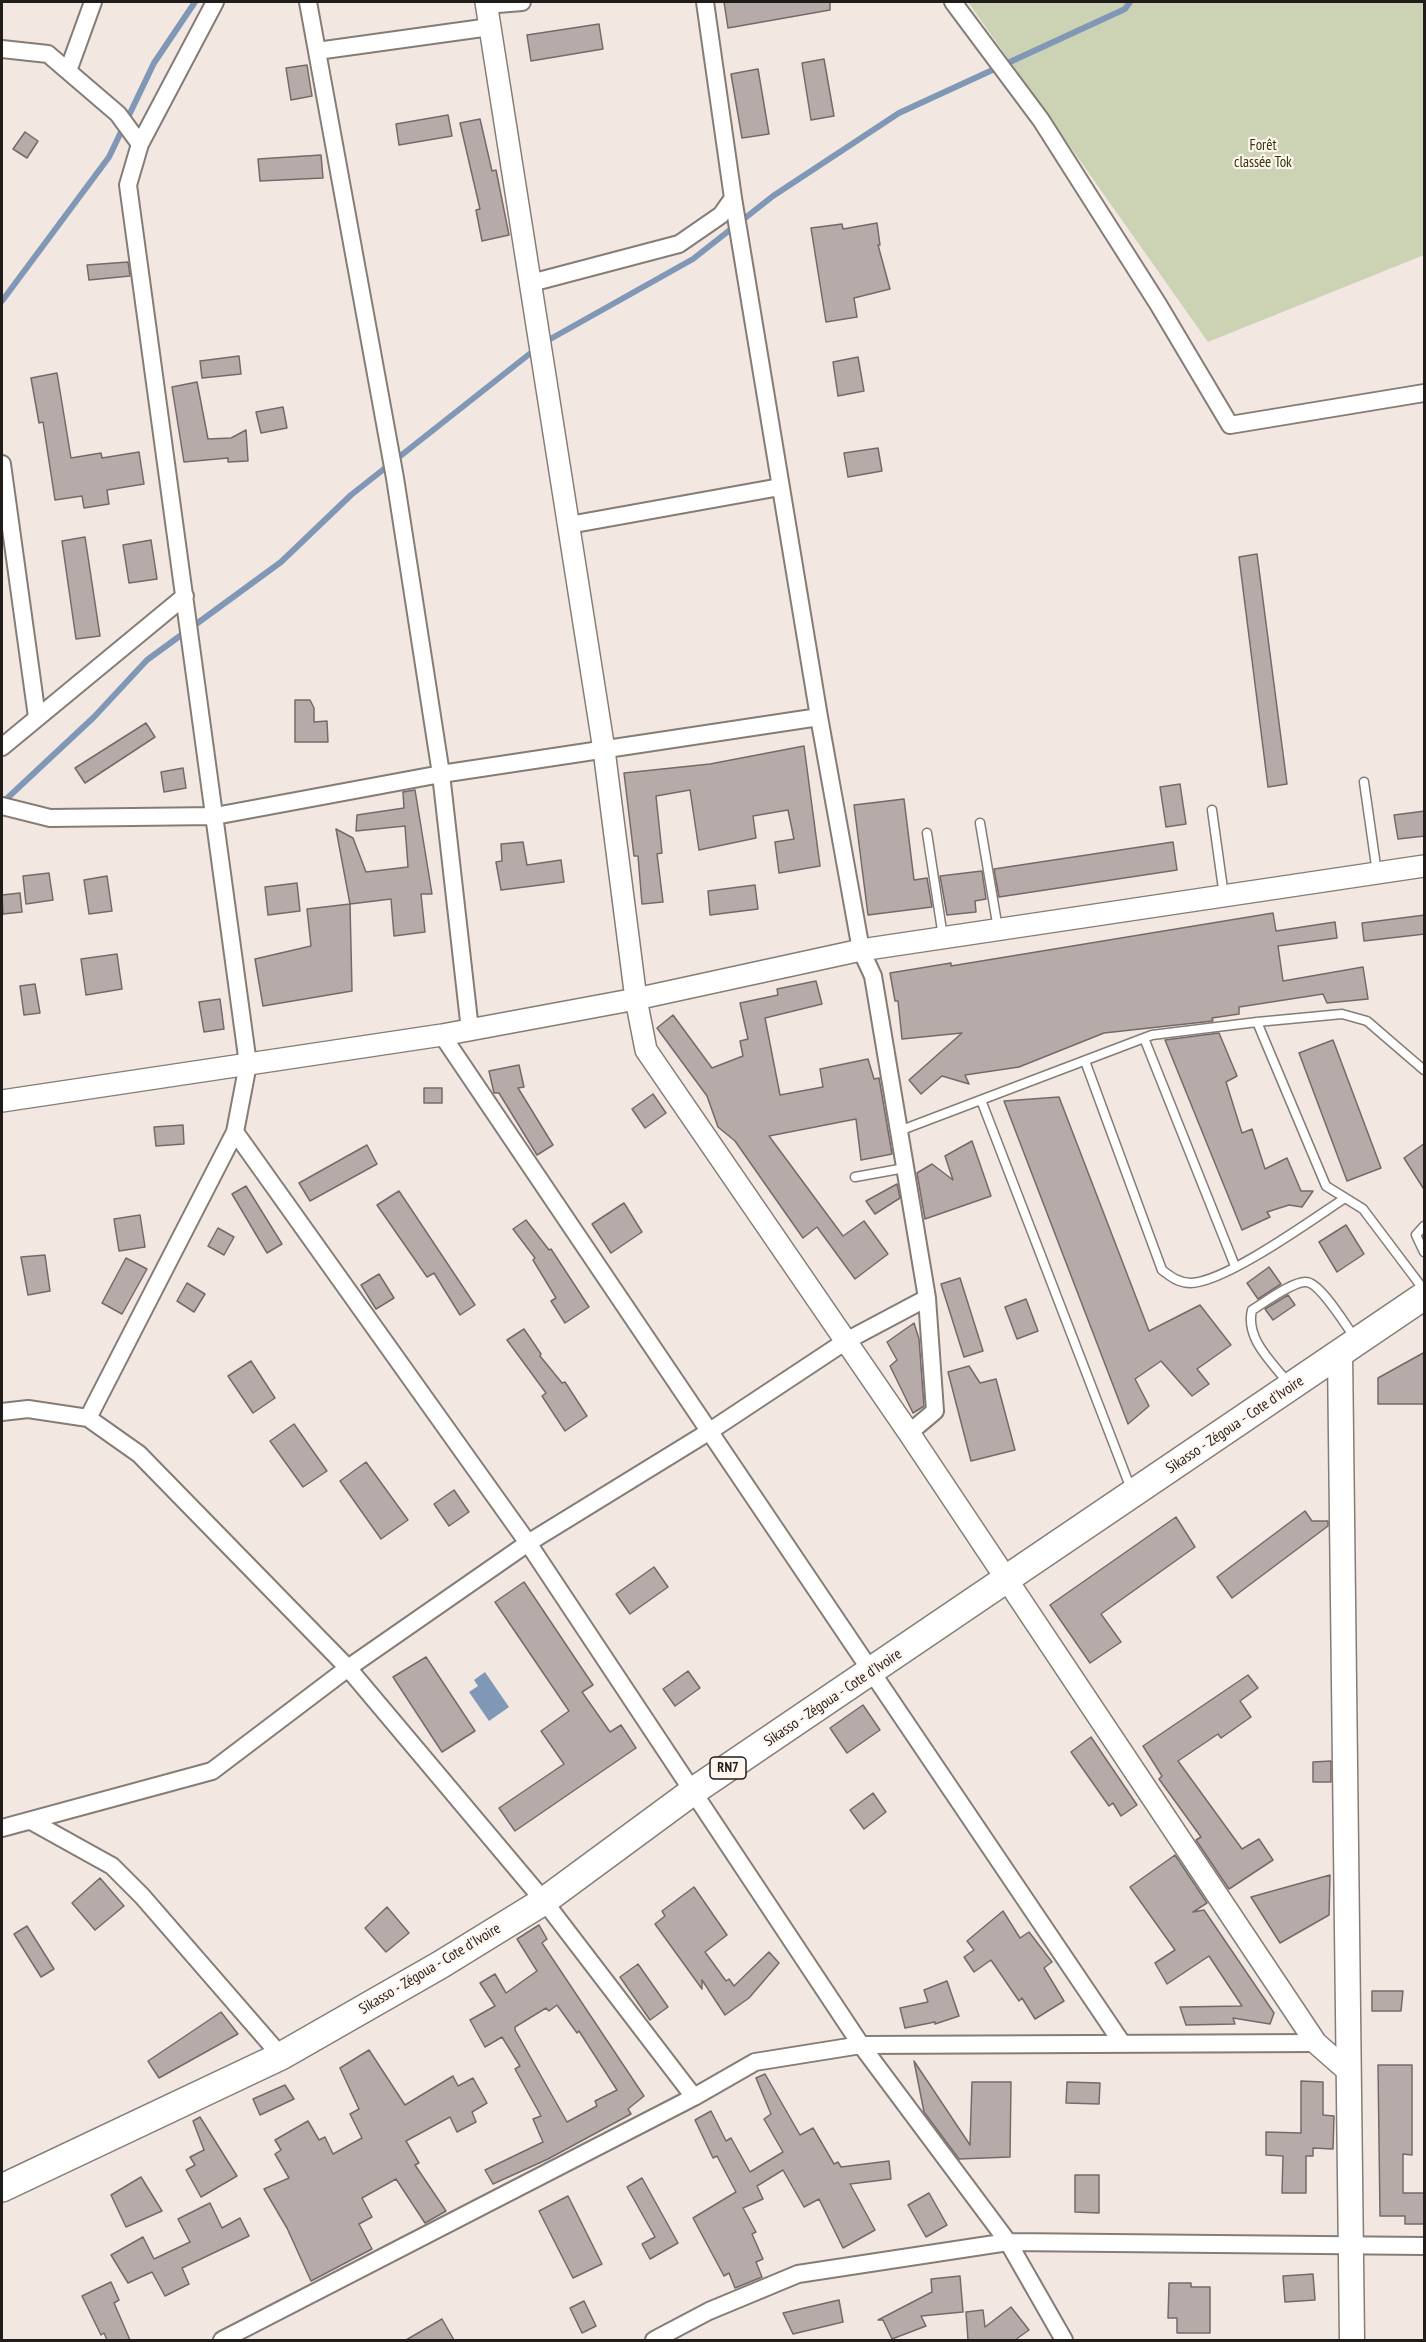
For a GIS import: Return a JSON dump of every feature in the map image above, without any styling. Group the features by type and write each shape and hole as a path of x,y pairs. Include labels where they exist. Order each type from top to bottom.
{"highway":[{"name":"Sikasso - Zégoua - Cote d'Ivoire","path":"2,2188 280,2056 440,1965 544,1900 692,1792 1425,1296"}],"main road":[{"path":"1349,1347 1352,2340"}],"street":[{"path":"68,71 93,2"},
{"path":"88,1418 235,1132 248,1064 128,185 137,140 215,2"},
{"path":"308,2 396,478 441,774 470,1030"},
{"path":"522,2 486,3 539,326 604,750 636,999 646,1050 909,1433 1316,2043 1350,2072"},
{"path":"705,2 733,198 819,717 861,950 873,976 927,1298 935,1411 909,1433"},
{"path":"953,2 1041,120 1158,304 1230,425 1425,393"},
{"path":"317,51 490,27"},
{"path":"2,49 48,54 118,114 137,140"},
{"path":"531,283 679,244 721,215 733,198"},
{"path":"2,464 37,717"},
{"path":"569,525 780,487"},
{"path":"2,747 185,596"},
{"path":"2,806 51,818 215,816 441,774 819,717"},
{"path":"2,1101 442,1035 636,999 861,950 1425,866"},
{"path":"442,1035 1122,2043"},
{"path":"235,1132 528,1543 861,2045 1008,2242 1064,2340"},
{"path":"2,1828 212,1771 348,1668 528,1543 710,1431 846,1341 927,1298"},
{"path":"2,1412 28,1408 88,1418 139,1454 348,1668 544,1900 694,2097"},
{"path":"31,1821 112,1866 142,1896 280,2056"},
{"path":"222,2340 694,2097 755,2062 861,2045 1316,2043"},
{"path":"654,2340 709,2311 798,2274 1008,2242 1425,2246"}],"lane":[{"path":"1364,783 1377,873"},
{"path":"1212,810 1224,896"},
{"path":"980,823 998,930"},
{"path":"927,833 943,938"},
{"path":"899,1131 1144,1038 1257,1022 1342,1014 1367,1022 1425,1070"},
{"path":"1257,1022 1326,1186 1363,1209 1425,1290"},
{"path":"1144,1038 1235,1266"},
{"path":"1085,1061 1162,1269 1174,1280 1191,1283 1208,1279 1258,1254 1345,1198"},
{"path":"981,1100 1133,1494"},
{"path":"855,1177 905,1168"},
{"path":"1425,1226 1416,1235 1425,1252"},
{"path":"1291,1386 1252,1335 1249,1322 1252,1310 1294,1285 1307,1281 1317,1286 1349,1347"}],"green space":[{"name":"Forêt classée Tok","path":"968,2 1424,2 1424,255 1208,342"}],"water":[{"path":"485,1672 509,1707 489,1721 469,1692 478,1686 474,1680"}],"building":[{"path":"724,2 830,2 830,10 728,28"},
{"path":"599,24 603,49 531,61 527,35"},
{"path":"824,59 834,116 811,120 802,63"},
{"path":"307,65 312,96 291,100 286,68"},
{"path":"758,69 769,134 742,138 731,74"},
{"path":"448,115 452,136 399,145 396,124"},
{"path":"480,119 492,171 496,170 509,235 482,241 476,210 480,209 460,123"},
{"path":"25,132 38,141 27,158 13,149"},
{"path":"321,155 323,178 260,181 258,159"},
{"path":"877,223 880,245 878,245 890,289 854,298 857,317 826,322 811,228 842,224 843,229"},
{"path":"128,262 130,276 89,280 87,265"},
{"path":"239,356 241,374 202,378 200,361"},
{"path":"858,357 864,391 838,396 833,362"},
{"path":"57,373 71,458 101,453 102,458 139,452 144,484 107,490 109,504 84,508 82,496 55,500 43,422 39,423 31,378"},
{"path":"197,382 208,439 231,438 246,430 248,461 228,462 228,458 184,462 172,387"},
{"path":"283,407 287,428 261,433 256,412"},
{"path":"878,448 882,471 848,477 844,453"},
{"path":"85,537 100,636 76,639 62,541"},
{"path":"151,540 157,579 129,583 123,545"},
{"path":"1257,554 1287,784 1268,787 1239,557"},
{"path":"295,700 310,700 314,708 314,722 327,721 328,742 295,742"},
{"path":"146,723 155,737 85,783 75,768"},
{"path":"804,746 820,866 779,873 775,842 794,839 788,810 753,816 756,838 699,850 690,790 656,796 662,853 657,854 663,902 642,904 638,856 634,856 624,773 710,764"},
{"path":"183,768 186,788 164,792 161,772"},
{"path":"1180,784 1186,824 1166,827 1160,787"},
{"path":"415,790 432,894 421,894 425,932 394,936 391,899 350,904 336,829 353,838 366,872 408,867 405,826 356,831 357,815 404,808 403,792"},
{"path":"904,799 914,880 927,878 932,907 868,915 854,805"},
{"path":"1425,811 1425,836 1398,839 1394,815"},
{"path":"523,842 527,865 561,860 564,882 501,890 496,862 502,861 501,844"},
{"path":"1173,842 1177,870 999,897 994,869"},
{"path":"982,871 986,899 975,901 976,912 947,915 940,876"},
{"path":"49,873 53,900 26,904 23,876"},
{"path":"107,876 112,911 89,914 84,880"},
{"path":"297,883 300,911 268,915 265,887"},
{"path":"755,885 758,909 710,915 708,891"},
{"path":"20,893 22,912 3,914 2,895"},
{"path":"350,904 352,991 263,1006 255,959 311,946 307,909"},
{"path":"1273,913 1276,931 1335,922 1337,938 1278,946 1283,981 1363,967 1368,999 1327,1003 1323,994 1239,1007 1239,1014 1212,1018 1213,1021 1104,1033 1019,1067 965,1075 969,1084 942,1076 921,1094 909,1080 962,1033 902,1039 898,1001 895,1001 890,973 951,963 951,966"},
{"path":"1425,915 1425,934 1364,941 1362,923"},
{"path":"117,954 122,989 86,995 81,959"},
{"path":"816,981 822,1004 765,1018 780,1095 823,1087 820,1069 868,1059 874,1079 879,1078 892,1154 861,1160 856,1119 769,1136 843,1236 864,1221 888,1254 855,1279 817,1227 803,1238 735,1141 718,1127 707,1096 657,1028 673,1015 712,1068 743,1056 740,1041 748,1039 740,1003 778,995 777,989"},
{"path":"35,984 40,1013 24,1015 20,986"},
{"path":"220,999 224,1029 204,1032 199,1002"},
{"path":"1219,1033 1237,1076 1226,1082 1242,1133 1252,1129 1265,1169 1287,1158 1301,1191 1313,1191 1302,1207 1289,1205 1267,1212 1270,1217 1242,1230 1165,1040"},
{"path":"1333,1040 1381,1168 1347,1181 1299,1053"},
{"path":"519,1065 524,1087 518,1088 553,1145 537,1155 499,1093 494,1093 489,1071"},
{"path":"424,1088 442,1088 442,1103 424,1103"},
{"path":"653,1094 666,1113 645,1128 632,1109"},
{"path":"1059,1097 1149,1331 1200,1305 1231,1345 1197,1369 1209,1384 1192,1396 1161,1361 1135,1379 1149,1406 1128,1424 1004,1101"},
{"path":"183,1125 184,1144 156,1146 154,1127"},
{"path":"972,1141 991,1196 925,1219 917,1173 932,1164 953,1180 945,1156"},
{"path":"1425,1143 1425,1191 1404,1158"},
{"path":"367,1145 377,1164 310,1201 299,1183"},
{"path":"897,1184 900,1198 875,1214 866,1201"},
{"path":"246,1186 282,1244 267,1253 232,1194"},
{"path":"399,1191 475,1305 460,1315 434,1273 427,1277 377,1205"},
{"path":"624,1203 642,1232 611,1253 592,1224"},
{"path":"140,1215 145,1247 119,1251 114,1219"},
{"path":"526,1220 549,1250 551,1249 589,1307 565,1323 551,1301 556,1298 533,1260 535,1258 513,1229"},
{"path":"1346,1225 1364,1254 1337,1272 1319,1242"},
{"path":"218,1228 234,1237 224,1255 208,1246"},
{"path":"45,1255 50,1291 28,1295 21,1257"},
{"path":"126,1258 147,1269 122,1314 102,1303"},
{"path":"1269,1267 1281,1284 1258,1299 1247,1283"},
{"path":"379,1274 394,1298 376,1309 361,1285"},
{"path":"960,1278 983,1351 964,1357 941,1284"},
{"path":"187,1283 205,1294 194,1312 177,1301"},
{"path":"1288,1295 1295,1305 1273,1320 1265,1309"},
{"path":"1026,1299 1038,1331 1017,1339 1005,1307"},
{"path":"914,1323 919,1339 924,1406 913,1413 890,1366 897,1360 887,1342"},
{"path":"524,1329 541,1354 540,1356 562,1383 565,1382 587,1416 565,1431 542,1396 546,1393 507,1340"},
{"path":"1425,1352 1425,1404 1378,1404 1378,1378"},
{"path":"251,1361 275,1398 253,1413 228,1376"},
{"path":"969,1366 980,1383 996,1379 1015,1450 971,1461 948,1372"},
{"path":"294,1424 327,1471 303,1487 270,1441"},
{"path":"366,1462 408,1520 381,1539 340,1481"},
{"path":"454,1490 469,1512 449,1526 434,1504"},
{"path":"1305,1511 1312,1521 1328,1521 1328,1526 1232,1598 1217,1577"},
{"path":"1176,1517 1195,1547 1101,1614 1121,1642 1090,1663 1050,1605"},
{"path":"654,1567 668,1587 630,1614 616,1594"},
{"path":"524,1582 593,1685 582,1692 610,1732 621,1725 636,1748 515,1831 499,1808 564,1764 541,1731 569,1711 495,1602"},
{"path":"426,1657 475,1731 442,1752 393,1677"},
{"path":"688,1671 700,1688 675,1706 663,1689"},
{"path":"1248,1675 1258,1688 1240,1701 1251,1717 1221,1738 1218,1734 1178,1761 1242,1849 1259,1839 1273,1860 1229,1889 1196,1840 1201,1837 1159,1779 1162,1776 1143,1746"},
{"path":"863,1705 880,1730 847,1753 830,1728"},
{"path":"1091,1737 1137,1805 1121,1816 1113,1803 1109,1806 1071,1752"},
{"path":"1331,1761 1331,1782 1313,1782 1313,1762"},
{"path":"873,1793 886,1812 864,1829 850,1810"},
{"path":"1175,1855 1207,1903 1193,1912 1204,1910 1274,2013 1270,2024 1233,2018 1235,2024 1186,2025 1180,2007 1242,2006 1209,1956 1167,1984 1155,1963 1175,1950 1130,1887"},
{"path":"1330,1875 1329,1915 1280,1943 1251,1897"},
{"path":"100,1878 124,1906 95,1930 72,1903"},
{"path":"694,1887 727,1935 705,1952 726,1981 729,1979 734,1986 769,1952 779,1963 749,1998 725,2015 702,1980 702,1989 655,1924 665,1916 662,1911"},
{"path":"387,1907 409,1933 386,1952 365,1928"},
{"path":"1003,1911 1020,1938 1029,1932 1052,1962 1044,1968 1064,2001 1035,2019 1022,1998 1019,2001 991,1960 974,1972 964,1957 974,1950 967,1941"},
{"path":"539,1925 547,1939 542,1943 644,2096 628,2109 631,2114 548,2159 493,2184 485,2170 543,2142 533,2119 541,2116 515,2069 520,2066 502,2037 485,2047 470,2020 495,2006 480,1983 495,1974 506,1993 537,1971 517,1939","holes":["557,2005 577,2033 579,2031 617,2090 595,2101 597,2106 567,2122 515,2027 546,2008 549,2011"]},
{"path":"27,1926 54,1969 41,1977 14,1934"},
{"path":"638,1964 668,2007 650,2020 620,1977"},
{"path":"947,1981 959,2016 935,2024 935,2022 905,2028 900,2008 928,2002 924,1990"},
{"path":"1372,1991 1403,1991 1401,2011 1372,2011"},
{"path":"221,2012 238,2034 159,2078 148,2061"},
{"path":"369,2050 405,2105 453,2076 458,2086 473,2078 487,2103 472,2112 476,2122 457,2132 450,2117 406,2141 419,2163 415,2165 446,2211 425,2223 396,2179 362,2198 372,2217 359,2224 372,2249 311,2281 287,2228 264,2189 289,2178 275,2154 281,2150 275,2140 308,2121 319,2140 325,2137 333,2154 362,2138 350,2114 359,2109 340,2068"},
{"path":"914,2061 970,2145 972,2082 1011,2082 1010,2157 959,2159 924,2112"},
{"path":"1378,2065 1412,2065 1412,2155 1403,2154 1403,2193 1425,2193 1425,2224 1405,2224 1405,2216 1380,2216"},
{"path":"765,2074 800,2135 813,2128 834,2164 838,2162 841,2167 889,2161 891,2179 850,2184 875,2230 843,2248 819,2199 804,2207 783,2170 757,2186 763,2199 743,2208 756,2232 752,2234 763,2259 756,2262 762,2277 735,2288 729,2273 724,2276 693,2218 736,2192 717,2156 713,2158 695,2120 711,2111 726,2141 731,2138 750,2172 783,2152 764,2119 771,2114 756,2078"},
{"path":"1301,2081 1323,2082 1323,2115 1334,2116 1333,2149 1313,2148 1313,2156 1306,2156 1306,2193 1282,2193 1283,2156 1266,2155 1266,2132 1301,2133"},
{"path":"1067,2082 1100,2083 1099,2104 1066,2103"},
{"path":"285,2085 294,2099 260,2115 253,2099"},
{"path":"200,2117 237,2176 201,2197 186,2170 195,2165 190,2157 204,2150 193,2121"},
{"path":"1075,2175 1099,2175 1099,2213 1075,2212"},
{"path":"141,2177 162,2211 126,2227 111,2195"},
{"path":"642,2178 678,2243 650,2259 642,2244 655,2237 627,2187"},
{"path":"929,2193 947,2225 926,2237 908,2205"},
{"path":"568,2196 602,2264 573,2278 539,2211"},
{"path":"210,2203 222,2228 240,2218 249,2236 182,2268 189,2284 165,2296 152,2272 128,2283 111,2255 143,2237 154,2259 190,2242 178,2219"},
{"path":"1313,2274 1315,2300 1285,2302 1283,2276"},
{"path":"960,2276 963,2312 921,2316 926,2326 892,2339 883,2320 878,2320 932,2292 931,2279"},
{"path":"111,2282 119,2300 114,2303 130,2340 107,2340 104,2333 101,2335 82,2296"},
{"path":"1169,2283 1191,2283 1191,2287 1210,2287 1210,2333 1177,2333 1177,2318 1168,2318"},
{"path":"839,2300 843,2322 793,2334 783,2313"},
{"path":"584,2301 596,2326 582,2333 570,2308"},
{"path":"1011,2307 1029,2330 1015,2340 968,2340 966,2312 983,2310 985,2327"},
{"path":"442,2319 454,2340 406,2340"}],"waterway":[{"path":"2,301 109,157 154,63 195,2"},
{"path":"545,342 693,259 773,196 899,113 1125,9 1130,2"},
{"path":"2,803 94,717 147,660 281,562 351,495 537,348"}]}
